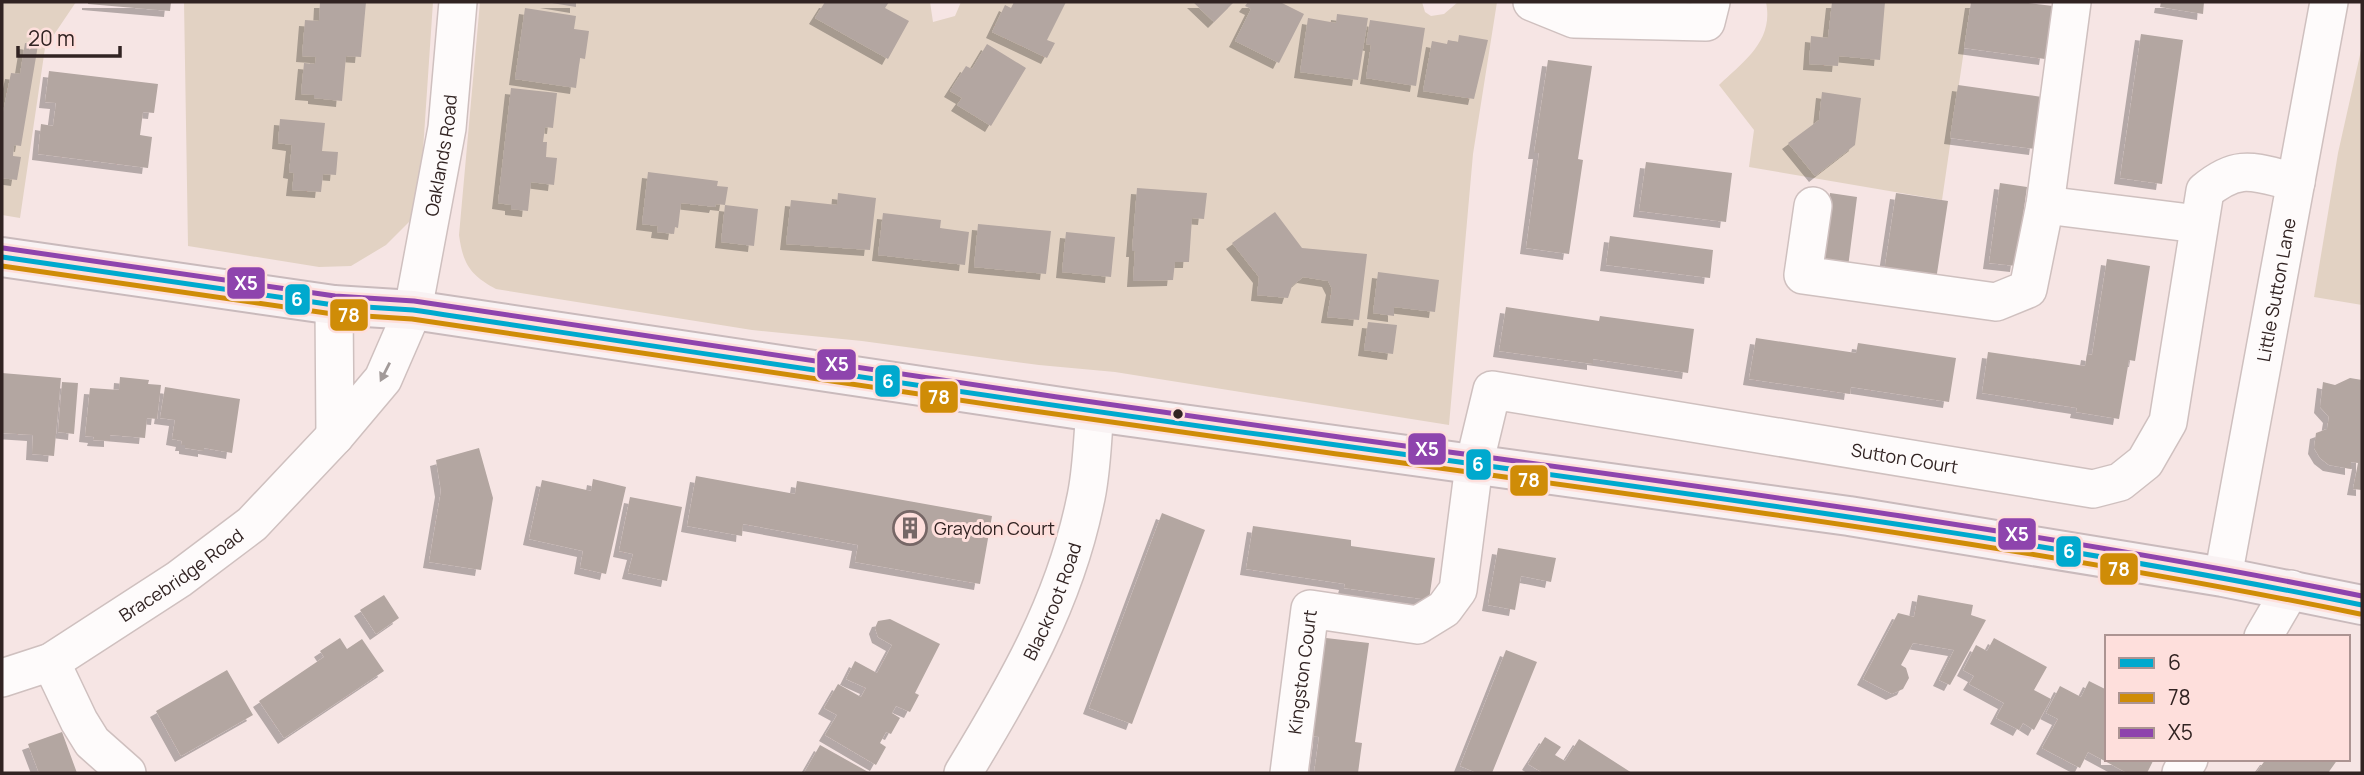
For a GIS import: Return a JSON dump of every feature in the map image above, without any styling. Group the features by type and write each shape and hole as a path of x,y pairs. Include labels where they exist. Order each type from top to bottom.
{"main road":[{"path":"2,257 334,305 413,310 1095,412 1849,516 2223,577 2362,605"}],"street":[{"name":"Oaklands Road","path":"413,310 447,128 458,2"},
{"path":"1532,2 1574,19 1709,12"},
{"path":"1813,206 1802,275 1996,302 2028,289 2045,205 2072,2"},
{"name":"Little Sutton Lane","path":"2223,577 2329,2"},
{"name":"Sutton Court","path":"1474,465 1492,390 2093,489 2120,482 2145,462 2168,422 2205,191 2222,177 2245,171 2296,182"},
{"path":"2045,205 2198,223"},
{"path":"334,305 335,436"},
{"name":"Bracebridge Road","path":"2,678 51,662 180,579 252,524 335,436 383,379 413,310"},
{"name":"Blackroot Road","path":"963,773 1012,692 1039,640 1061,588 1086,500 1095,412"},
{"name":"Kingston Court","path":"1289,773 1310,609 1418,625 1444,609 1458,590 1474,465"},
{"path":"2264,635 2291,589"},
{"path":"51,662 92,742 127,773"}],"shaded area":[{"path":"2,2 76,2 45,48 20,218 2,215"},
{"path":"184,2 433,2 421,180 410,221 386,245 351,266 319,267 188,246"},
{"path":"480,2 930,2 933,22 955,16 961,2 1422,2 1425,12 1431,16 1444,14 1458,2 1497,2 1473,154 1449,425 1115,372 752,330 496,289 469,268 459,235"},
{"path":"1766,2 1971,2 1942,200 1749,167 1754,130 1719,85 1747,58 1761,39 1766,28"},
{"path":"2362,46 2362,305 2314,297 2338,153"}],"building":[{"path":"88,2 171,2 170,11"},
{"path":"320,2 366,2 361,57 346,56 342,101 301,94 304,63 315,64 316,57 302,56 305,20 319,21"},
{"path":"546,2 576,2 576,7"},
{"path":"825,2 889,2 885,8 909,21 888,59 815,18"},
{"path":"1014,2 1066,2 1047,40 1055,43 1047,58 992,32 1005,5 1011,8"},
{"path":"1193,2 1234,2 1214,22"},
{"path":"1248,2 1280,2 1304,14 1279,63 1235,41 1251,9 1245,6"},
{"path":"1832,2 1885,2 1880,60 1839,56 1838,66 1809,64 1811,36 1828,38"},
{"path":"1971,2 2020,2 2053,6 2045,59 1964,48"},
{"path":"2161,2 2204,2 2203,14 2160,7"},
{"path":"525,8 576,16 574,29 589,31 585,59 580,58 576,88 515,79"},
{"path":"1337,14 1368,18 1358,80 1300,72 1308,18 1336,23"},
{"path":"1370,20 1425,28 1416,86 1366,78 1371,45 1366,44"},
{"path":"2141,34 2183,40 2162,184 2120,178"},
{"path":"1459,35 1488,40 1474,99 1423,91 1432,41 1447,44 1448,40 1458,42"},
{"path":"25,43 38,45 21,146 14,145 13,156 21,157 17,180 2,178 2,117 11,73 20,74"},
{"path":"987,44 1026,68 991,126 957,105 962,98 950,91 966,66 972,69"},
{"path":"1548,60 1592,66 1578,159 1583,160 1569,254 1526,248 1539,153 1534,153"},
{"path":"49,71 158,84 154,113 143,112 140,135 152,137 148,168 38,154 41,124 53,126 56,103 45,102"},
{"path":"1958,85 2042,97 2035,149 1950,138"},
{"path":"511,88 557,93 553,128 545,127 543,142 547,142 546,157 557,158 554,185 531,182 528,211 511,209 511,205 498,203"},
{"path":"1822,92 1861,98 1855,145 1815,176 1788,143 1819,120"},
{"path":"280,119 325,123 322,151 338,152 336,175 323,174 321,192 292,190 294,173 289,172 292,145 278,143"},
{"path":"1646,162 1732,173 1726,222 1639,211"},
{"path":"648,172 718,181 717,186 728,187 725,205 716,204 715,207 681,203 678,228 675,227 674,234 657,232 658,226 642,224"},
{"path":"2000,183 2027,187 2016,266 1989,263"},
{"path":"1137,188 1207,193 1204,219 1192,218 1189,262 1175,262 1173,280 1133,281 1135,251 1132,251"},
{"path":"838,193 876,198 870,250 786,244 791,200 837,205"},
{"path":"1830,193 1857,197 1848,267 1821,264"},
{"path":"1896,193 1948,201 1936,280 1884,272"},
{"path":"725,205 758,209 754,246 721,242"},
{"path":"1275,212 1302,248 1367,254 1359,320 1327,317 1332,289 1328,281 1303,277 1292,286 1288,298 1257,295 1259,277 1232,243"},
{"path":"883,213 941,220 940,228 969,232 965,265 878,255"},
{"path":"978,224 1051,231 1046,274 974,267"},
{"path":"1066,232 1115,237 1111,277 1062,272"},
{"path":"1610,236 1713,250 1710,278 1606,265"},
{"path":"2107,259 2150,266 2135,361 2129,360 2119,419 2076,412 2077,408 1982,393 1988,352 2085,366 2087,354 2092,355"},
{"path":"1378,272 1439,280 1435,312 1394,307 1394,316 1373,313"},
{"path":"1506,307 1599,321 1600,316 1694,329 1688,373 1593,359 1593,364 1499,351"},
{"path":"1368,322 1397,325 1393,354 1364,350"},
{"path":"1756,338 1856,353 1858,343 1956,358 1949,402 1851,387 1850,394 1749,379"},
{"path":"2,373 61,378 54,456 32,454 33,435 2,433"},
{"path":"120,377 149,380 148,384 161,385 157,419 147,418 145,438 110,435 110,441 93,440 94,437 85,436 90,388 119,390"},
{"path":"2350,378 2362,380 2362,490 2353,489 2358,463 2351,462 2351,469 2329,465 2320,458 2314,448 2316,433 2327,429 2329,417 2320,407 2323,382 2335,385"},
{"path":"62,382 78,383 74,434 58,432"},
{"path":"165,387 240,399 232,453 185,448 185,445 181,445 182,441 172,439 175,420 160,418"},
{"path":"479,448 493,498 481,570 429,562 441,491 436,460"},
{"name":"Graydon Court","path":"696,476 795,494 797,481 992,516 980,584 855,562 858,545 743,524 742,536 687,526"},
{"path":"593,479 626,487 606,574 580,568 583,551 529,539 542,480 591,491"},
{"path":"630,497 682,507 667,581 628,573 633,554 619,551"},
{"path":"1162,513 1205,530 1132,724 1089,708"},
{"path":"1253,526 1351,540 1351,546 1435,558 1429,600 1344,588 1345,584 1246,569"},
{"path":"1498,548 1556,558 1551,582 1521,576 1515,610 1488,605"},
{"path":"384,595 399,618 376,634 360,610"},
{"path":"1918,595 1973,605 1971,615 1986,620 1950,685 1939,680 1954,650 1913,643 1901,665 1906,668 1909,678 1903,689 1892,694 1863,679 1898,613 1914,617"},
{"path":"890,619 940,644 915,693 919,695 910,712 896,706 892,713 900,718 891,734 886,732 880,743 886,747 876,765 825,735 837,715 824,708 838,684 861,697 866,688 846,679 855,661 877,673 892,645 878,637 875,628 878,621"},
{"path":"340,638 347,649 362,639 384,671 284,738 259,701 324,657 320,651"},
{"path":"1326,638 1369,643 1355,742 1362,743 1358,773 1314,773 1319,737 1312,736"},
{"path":"1994,638 2047,667 2034,690 2051,699 2034,730 2023,723 2019,730 1996,718 2004,703 1969,684 1974,676 1963,670 1976,645 1987,651"},
{"path":"1506,650 1537,662 1492,773 1477,773 1460,766"},
{"path":"227,670 253,715 181,756 156,711"},
{"path":"2089,681 2105,689 2105,761 2153,761 2147,773 2127,773 2088,752 2080,768 2042,748 2058,719 2046,713 2060,686 2081,697"},
{"path":"62,732 77,773 39,773 28,744"},
{"path":"1545,737 1561,747 1555,755 1565,761 1579,739 1632,773 1543,773 1528,764"},
{"path":"820,745 870,773 804,773"},
{"path":"2265,761 2337,761 2328,773 2256,773"}],"transit line":[{"name":"X5","path":"3,248 335,296 414,301 1097,403 1975,527 2362,596"},
{"name":"6","path":"2,257 334,305 413,310 864,378 1840,516 2102,557 2362,605"},
{"name":"78","path":"2,266 333,314 412,319 1095,420 1843,525 2102,566 2360,614"}],"place":[{"name":"Graydon Court","path":"910,528"}]}
